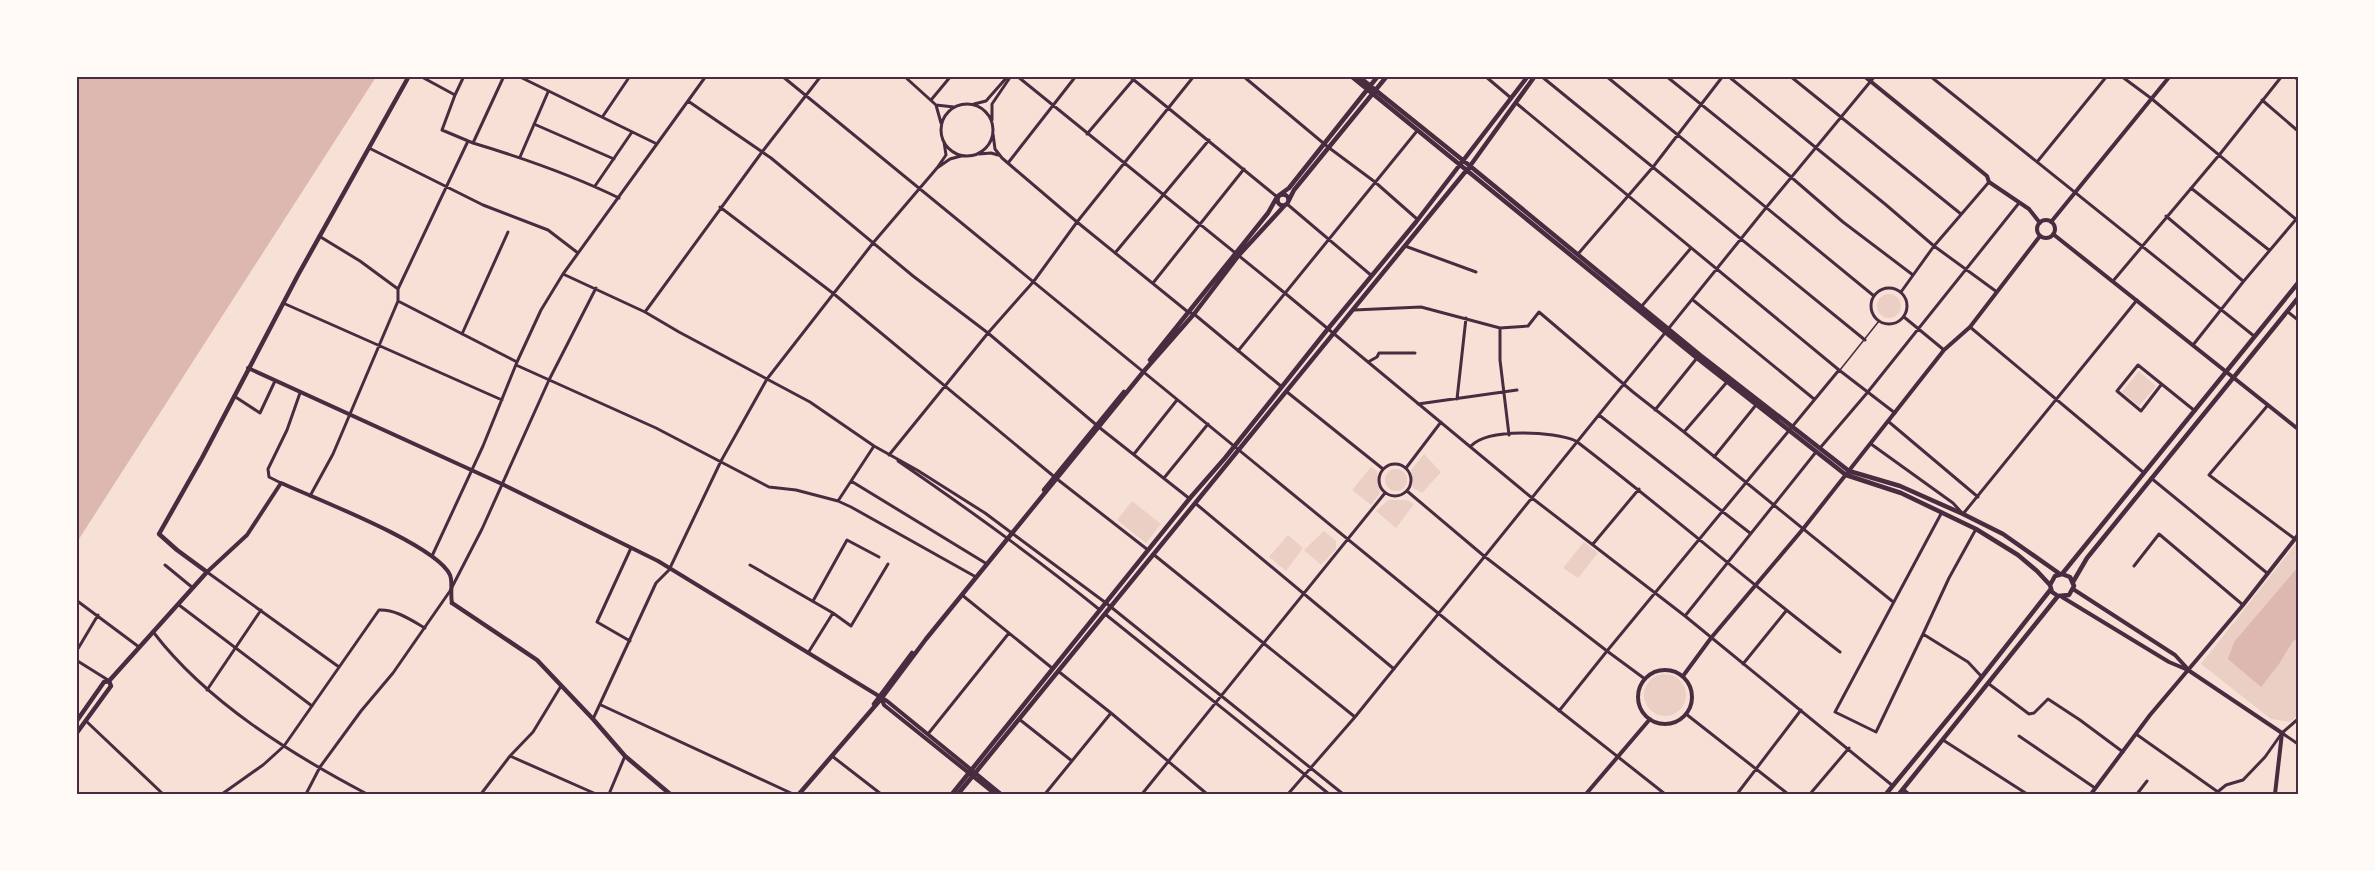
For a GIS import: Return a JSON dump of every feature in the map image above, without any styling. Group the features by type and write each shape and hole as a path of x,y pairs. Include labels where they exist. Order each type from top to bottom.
{"main road":[{"path":"78,718 104,682 109,681 154,633 207,572 159,534 202,458 319,236 409,76"},
{"path":"1351,76 1369,88"},
{"path":"1358,76 1417,131 1466,171 1641,307 1697,358 1756,405 1847,473 1901,493 1976,529 2018,555 2060,597"},
{"path":"880,698 975,577 1191,313 1268,213 1278,196 1289,188 1378,76"},
{"path":"1237,254 1286,204 1294,190 1387,76"},
{"path":"952,795 1019,719 1100,610 1108,605 1196,504 1466,171 1514,101 1528,76"},
{"path":"1151,553 1190,498 1235,446 1535,76"},
{"path":"1374,93 1464,161 1576,257 1790,429"},
{"path":"1278,196 1285,195 1286,204"},
{"path":"1278,196 1279,204 1286,204"},
{"path":"1886,795 1982,677 2051,587 2053,579 2061,574 2145,473 2298,283"},
{"path":"1899,795 1942,739 2060,597 2069,595 2073,589 2073,582 2087,558 2298,298"},
{"path":"1847,473 1900,486 1963,514 2003,534 2061,574 2070,577 2073,582"},
{"path":"799,795 880,698 975,577"},
{"path":"452,603 537,660 625,756 670,795"},
{"path":"958,795 972,773 1055,670 1105,614 1108,605"},
{"path":"76,734 111,686 109,681"}],"street":[{"path":"420,76 455,94"},
{"path":"464,76 442,130 473,143 520,157 595,186 619,198"},
{"path":"473,143 504,76"},
{"path":"518,76 657,144"},
{"path":"603,117 630,76"},
{"path":"432,556 472,471 516,363 542,310 563,274 706,76"},
{"path":"782,76 1177,400 1665,795"},
{"path":"645,312 720,207 821,76"},
{"path":"904,76 931,101 944,108 986,101 1010,76"},
{"path":"931,101 951,76"},
{"path":"1002,158 995,149 992,104 1010,76"},
{"path":"1017,76 1286,294 1532,498 1655,592 1893,786"},
{"path":"1008,163 1076,76"},
{"path":"1129,76 1168,110 1278,196"},
{"path":"889,454 988,333 1034,281 1077,222 1194,76"},
{"path":"1243,76 1323,143 1375,182 1417,219"},
{"path":"1485,76 1867,393 1896,413"},
{"path":"1541,76 1865,340"},
{"path":"1606,76 1874,296"},
{"path":"1666,76 1843,222 1913,275"},
{"path":"1576,257 1653,167 1723,76"},
{"path":"1728,76 1934,246 1997,292"},
{"path":"1790,76 1961,214"},
{"path":"1864,76 1987,176 1989,182 2029,209 2040,222"},
{"path":"1288,795 1355,717 1765,208 1875,76"},
{"path":"1930,76 2255,338"},
{"path":"2037,162 2108,76"},
{"path":"2121,76 2298,219 2243,282 2193,345"},
{"path":"2050,222 2169,76"},
{"path":"2113,281 2282,76"},
{"path":"2294,76 2298,80"},
{"path":"1087,134 1133,80"},
{"path":"520,157 548,92"},
{"path":"2262,100 2298,131"},
{"path":"688,101 762,152 988,333 1098,426 1305,592 1394,669"},
{"path":"593,719 656,583 669,570 721,461 767,378 873,243 946,155 941,116 936,105"},
{"path":"942,130 946,115 962,105"},
{"path":"968,105 984,111 992,124"},
{"path":"534,124 614,159"},
{"path":"1238,351 1417,131"},
{"path":"595,186 632,132"},
{"path":"975,155 986,147 993,134"},
{"path":"1115,253 1209,140"},
{"path":"310,496 333,454 348,414 398,301 398,290 468,141"},
{"path":"944,142 952,151 965,156"},
{"path":"369,148 483,206 548,230 560,237 579,254"},
{"path":"937,168 950,159 965,156 993,153 1002,158 1077,222 1282,387"},
{"path":"1152,283 1244,169"},
{"path":"1900,292 1934,246 1989,182"},
{"path":"2190,187 2270,250"},
{"path":"1685,616 2019,203"},
{"path":"1286,204 1372,276"},
{"path":"720,207 834,294 1056,478 1355,717"},
{"path":"2166,216 2243,282"},
{"path":"2046,220 2050,222 2054,227 2053,234 2047,238 2040,236 2037,230 2040,222 2046,220"},
{"path":"462,334 508,232"},
{"path":"2053,234 2298,429"},
{"path":"319,236 360,261 398,290"},
{"path":"1683,676 1711,638 1889,422 1944,350 1970,327 2040,236"},
{"path":"1405,246 1476,272"},
{"path":"1641,307 1691,248"},
{"path":"563,274 645,312 810,402 874,446 917,470 1012,532 1108,605 1343,795"},
{"path":"306,795 320,767 425,628 450,591 482,529 549,380 596,288"},
{"path":"1887,288 1900,292 1906,303 1903,317 1892,324 1879,321 1872,311 1874,296 1887,288"},
{"path":"1693,300 1815,399"},
{"path":"1870,444 1953,503 1963,514 2137,300"},
{"path":"398,301 549,380 656,428 769,487 796,490 838,501 975,577"},
{"path":"283,303 502,400"},
{"path":"1354,310 1421,307 1500,327 1528,326 1539,312 1655,410 1893,601"},
{"path":"2288,312 2298,320"},
{"path":"1903,317 1944,350"},
{"path":"1457,399 1466,318"},
{"path":"1500,327 1500,360 1509,435"},
{"path":"1970,327 2145,473"},
{"path":"1368,362 1377,357 1379,353 1415,352"},
{"path":"1655,410 1697,358"},
{"path":"2161,385 2140,411 2117,392 2138,365 2195,411"},
{"path":"248,368 502,484 658,561 669,570 887,701 928,734 995,795"},
{"path":"1559,711 1839,370"},
{"path":"234,396 260,413 275,381"},
{"path":"1684,432 1727,382"},
{"path":"1418,404 1517,390"},
{"path":"1287,392 1383,469"},
{"path":"300,393 287,430 268,469 270,477 371,521 432,556 450,574 452,603"},
{"path":"1134,454 1177,400"},
{"path":"1714,457 1756,405"},
{"path":"2091,795 2136,734 2297,537 2210,475 2268,405"},
{"path":"1599,415 1750,533"},
{"path":"1406,468 1441,422"},
{"path":"1889,422 1978,496"},
{"path":"1164,478 1208,424"},
{"path":"1471,446 1477,440 1509,435 1565,436 1576,441 1639,489 1786,611 1840,652"},
{"path":"838,501 874,446"},
{"path":"889,454 1057,575 1329,795"},
{"path":"1392,464 1406,468 1411,477 1407,491 1394,497 1384,493 1379,479 1383,469 1392,464"},
{"path":"2151,478 2267,573"},
{"path":"850,481 986,564"},
{"path":"281,483 247,535 207,572 339,667"},
{"path":"1593,544 1639,489"},
{"path":"1407,491 1484,556 1645,679"},
{"path":"1142,795 1384,493"},
{"path":"1942,511 1835,712 1876,732 1949,578 1976,529"},
{"path":"2134,566 2159,534 2243,605"},
{"path":"813,601 847,540 879,557"},
{"path":"630,641 597,622 631,548"},
{"path":"750,565 833,613 851,626 888,564"},
{"path":"165,565 193,588"},
{"path":"2073,589 2175,655 2188,670"},
{"path":"962,595 1111,713 1207,795"},
{"path":"2060,597 2169,662 2188,670 2298,744"},
{"path":"76,600 139,647"},
{"path":"179,604 236,650 312,706"},
{"path":"207,690 261,610"},
{"path":"222,795 263,765 284,746 379,610 387,610 405,617 425,628"},
{"path":"1743,664 1786,611"},
{"path":"808,652 833,613"},
{"path":"76,652 98,615"},
{"path":"154,633 173,657 207,690 284,746 367,795"},
{"path":"928,734 1009,633"},
{"path":"1923,633 1968,662 1982,677"},
{"path":"76,660 109,681"},
{"path":"1663,670 1683,676 1690,685 1692,694 1690,707 1686,714 1668,723 1658,723 1650,719 1643,712 1639,699 1639,691 1645,679 1663,670"},
{"path":"1988,683 2029,714 2034,713 2048,699 2088,725 2122,752"},
{"path":"481,795 510,756 532,732 561,686"},
{"path":"880,698 884,705 1001,795"},
{"path":"601,705 793,795"},
{"path":"1737,795 1801,710"},
{"path":"1045,795 1111,713"},
{"path":"1686,714 1788,795"},
{"path":"1019,719 1072,760"},
{"path":"1586,795 1650,719"},
{"path":"2136,734 2216,793 2226,785 2243,780 2265,758 2282,733 2298,719"},
{"path":"86,721 163,795"},
{"path":"2275,795 2282,733"},
{"path":"2019,736 2095,788"},
{"path":"1942,739 2026,795"},
{"path":"1810,795 1849,748"},
{"path":"510,756 596,795"},
{"path":"609,795 625,756"},
{"path":"832,756 881,795"},
{"path":"2137,795 2146,780"},
{"path":"1903,789 1909,795"}],"lane":[{"path":"1839,370 1879,321"}],"shaded area":[{"path":"76,77 376,77 77,542"},
{"path":"1889,294 1898,297 1901,306 1898,315 1889,318 1880,315 1877,306 1880,297"},
{"path":"2139,371 2156,386 2139,406 2122,392"},
{"path":"1424,454 1441,472 1422,493 1413,488 1411,470"},
{"path":"1371,467 1377,471 1380,493 1371,505 1352,490"},
{"path":"1396,469 1404,472 1407,480 1404,488 1396,491 1388,488 1385,480 1388,472"},
{"path":"1388,500 1407,500 1414,504 1396,528 1376,511"},
{"path":"1132,501 1161,524 1146,543 1117,520"},
{"path":"1324,531 1336,541 1336,549 1321,565 1304,550"},
{"path":"1288,535 1303,548 1286,571 1269,557"},
{"path":"2298,541 2298,714 2291,722 2271,719 2201,664"},
{"path":"1584,542 1598,553 1578,578 1563,568"},
{"path":"2298,567 2298,639 2293,641 2261,687 2228,659 2234,642"},
{"path":"1665,674 1673,675 1680,680 1685,687 1685,703 1680,710 1673,715 1665,716 1657,715 1650,710 1645,703 1644,695 1645,687 1650,680 1657,675"}]}
